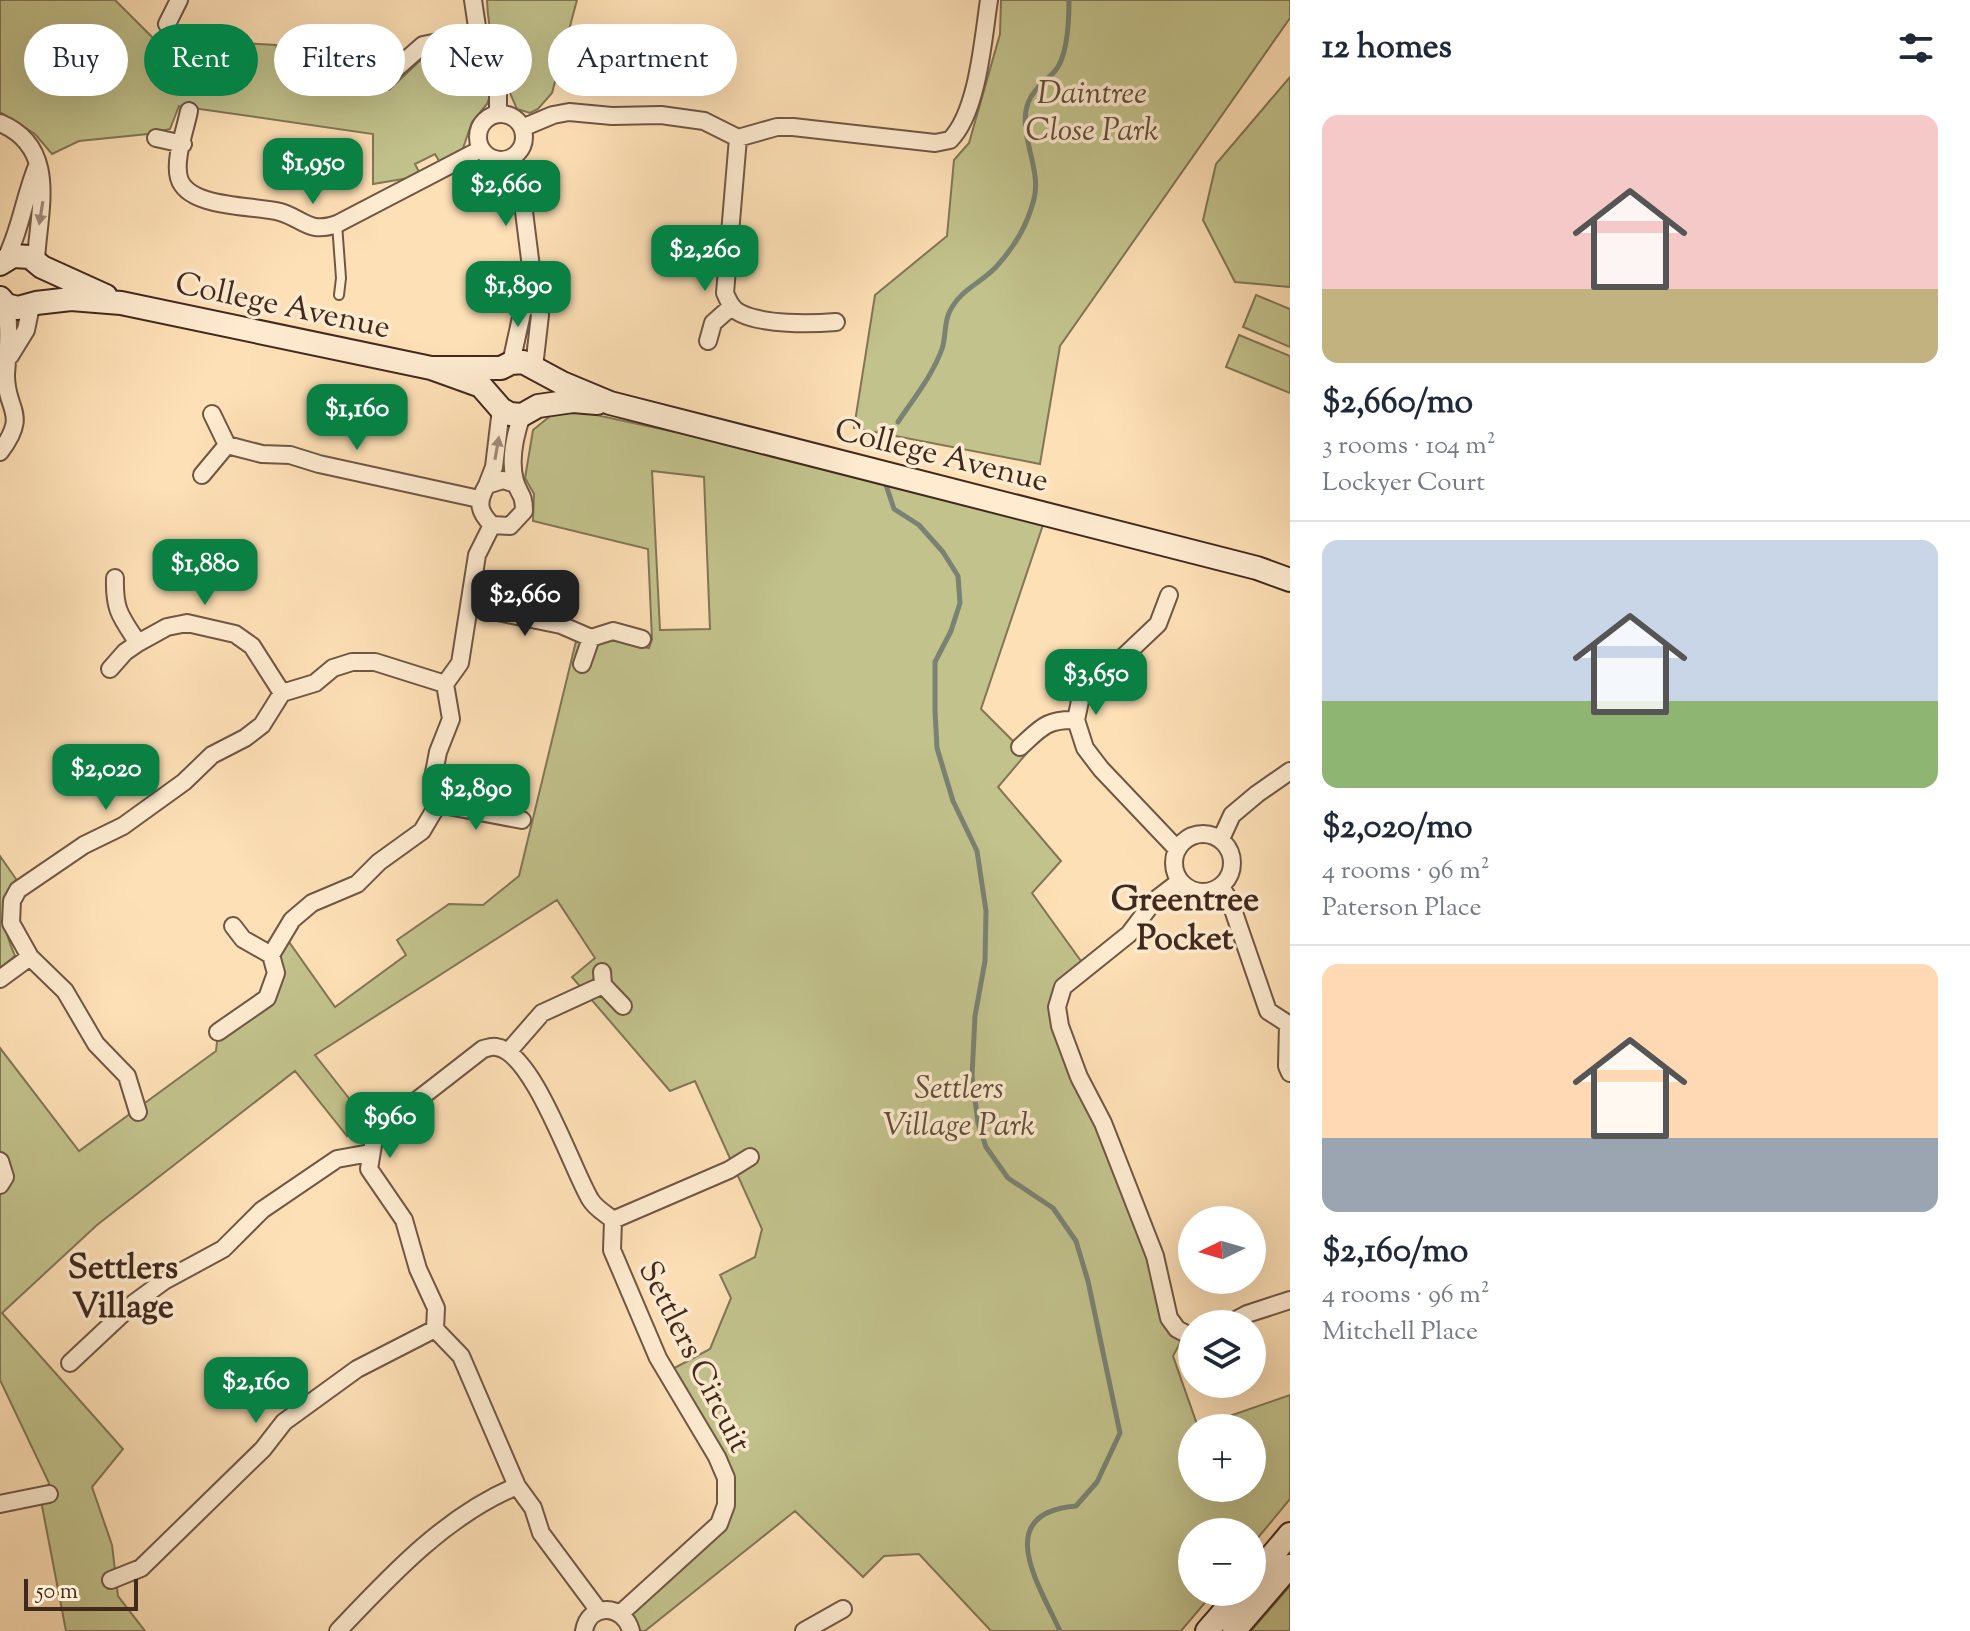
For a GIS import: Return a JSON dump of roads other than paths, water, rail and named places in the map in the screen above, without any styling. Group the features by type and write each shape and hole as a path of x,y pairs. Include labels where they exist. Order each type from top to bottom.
{"street":[{"path":"167,24 179,0"},
{"path":"473,0 476,24"},
{"path":"522,128 569,112 612,116 661,115 704,121 738,138 777,127 793,127 935,143 950,140 965,120 986,36 989,0"},
{"path":"405,61 421,47"},
{"path":"498,96 498,114"},
{"path":"189,111 179,162 179,180 192,194 216,203 281,212 309,227 325,228 337,224 481,149"},
{"path":"498,114 513,116 522,128 524,142 511,158 495,159 481,149 480,127 484,120 498,114"},
{"path":"0,123 12,128 28,142 38,165 44,196 39,264 45,276 45,289 33,304 26,330 9,357"},
{"path":"156,138 183,144"},
{"path":"738,138 725,293 731,307 741,314 801,325 836,322"},
{"path":"511,158 520,180 534,291 540,315 536,369 543,379 545,391 514,407 483,492 481,514 492,525 510,526 524,511 524,496 515,484 514,407 494,378 506,366 522,313 534,291"},
{"path":"2,262 17,239 26,192 38,165"},
{"name":"College Avenue","path":"2,262 21,255 121,303"},
{"name":"College Avenue","path":"3,302 18,308 71,299 121,303 431,368 481,386 514,407 573,401 610,403"},
{"path":"0,452 12,435 16,412 4,389 9,357 3,302"},
{"path":"708,341 713,323 731,307"},
{"name":"College Avenue","path":"431,368 506,366 523,362 610,403 1257,568 1290,580"},
{"path":"212,414 227,445 262,454 290,455 319,464 483,492 503,480 515,484"},
{"path":"202,475 227,445"},
{"path":"271,955 292,920 312,903 357,884 379,862 422,831 438,804 433,778 438,752 451,719 445,684 460,663 477,555 492,525"},
{"name":"College Avenue","path":"1257,568 1290,589"},
{"path":"115,578 114,600 119,615 138,643"},
{"path":"1169,595 1158,624 1120,660 1092,680 1081,696 1076,720 1085,748 1101,769 1177,849"},
{"path":"469,606 561,625 591,638 613,631 642,639"},
{"path":"110,669 138,643 167,627 187,623 235,634 252,646 282,693"},
{"path":"582,664 591,638"},
{"path":"138,1112 127,1076 96,1044 65,991 30,957 11,923 12,901 18,890 84,845 123,826 184,782 212,755 245,738 262,725 282,693 315,683 333,668 352,662 375,662 445,684"},
{"path":"1020,747 1047,722 1076,720"},
{"path":"1221,839 1232,815 1290,771"},
{"path":"438,804 522,820"},
{"path":"1208,833 1221,839 1231,854 1233,865 1230,875 1221,887 1205,892 1195,891 1180,881 1174,863 1177,849 1193,835 1208,833"},
{"path":"1178,1330 1169,1318 1155,1256 1103,1123 1079,1077 1060,1026 1057,1007 1063,987 1129,934 1154,901 1180,881"},
{"path":"1221,887 1230,901 1268,1011 1289,1023 1287,1066 1290,1073"},
{"path":"218,1032 267,998 276,973 271,955 243,939 233,926"},
{"path":"0,979 30,957"},
{"path":"508,1052 542,1013 602,978 623,1006"},
{"path":"599,1611 541,1533 533,1508 517,1486 461,1356 435,1329 436,1308 418,1269 404,1220 369,1169 375,1133 483,1049 497,1047 508,1052 520,1065 553,1115 591,1202 613,1220 729,1170 750,1157"},
{"path":"70,1363 134,1303 164,1281 223,1249 262,1210 337,1159 370,1153"},
{"path":"0,1161 5,1177 0,1185"},
{"name":"Settlers Circuit","path":"613,1220 612,1250 658,1358 717,1457 726,1478 726,1505 719,1524 621,1613"},
{"path":"1259,1310 1290,1300"},
{"path":"111,1580 141,1568 263,1449 284,1422 357,1369 435,1329"},
{"path":"338,1631 411,1557 485,1500 517,1486"},
{"path":"0,1504 49,1494"},
{"path":"1266,1562 1290,1534"},
{"path":"1234,1631 1290,1566"},
{"path":"1207,1631 1229,1606"},
{"path":"584,1631 587,1620 599,1611 611,1609 621,1613 629,1622 631,1631"},
{"path":"804,1631 843,1609"}],"lane":[{"path":"337,224 341,278 339,295"}],"waterway":[{"path":"898,422 938,359 947,317 953,305 1003,259 1028,218 1036,187 1025,114 1033,94 1055,71 1063,56 1069,0"},
{"path":"886,485 894,509 919,525 943,552 958,576 960,603 951,631 935,662 935,711 937,748 953,801 977,851 986,911 985,961 975,1016 972,1076 978,1123 986,1147 1008,1178 1053,1208 1076,1241 1088,1281 1120,1433 1097,1482 1076,1506 1050,1511 1035,1522 1028,1536 1028,1554 1033,1573 1060,1631"}],"district":[{"name":"Greentree Pocket","path":"1185,918"},
{"name":"Settlers Village","path":"123,1286"}],"park label":[{"name":"Daintree Close Park","path":"1092,110"},
{"name":"Settlers Village Park","path":"959,1106"}]}
